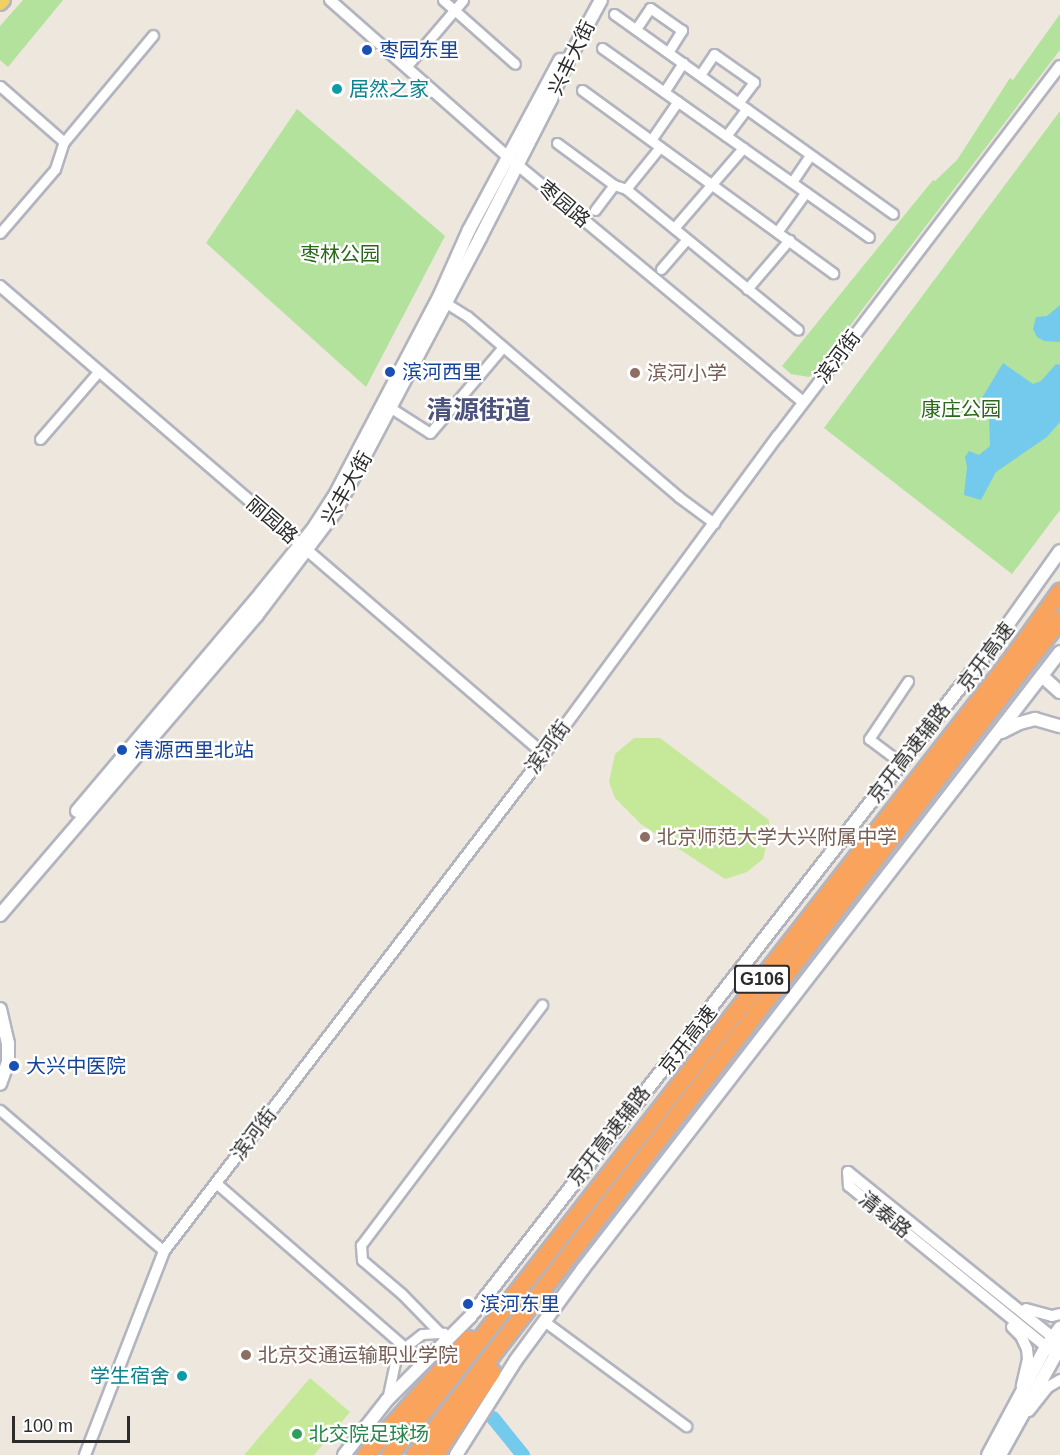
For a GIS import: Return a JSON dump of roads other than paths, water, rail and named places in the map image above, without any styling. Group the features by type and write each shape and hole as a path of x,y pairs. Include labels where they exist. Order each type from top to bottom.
{"highway":[{"name":"京开高速","path":"427,1396 450,1357 532,1274 1014,656 1060,592"},
{"name":"京开高速","path":"454,1416 485,1384 546,1286 1060,620"},
{"path":"366,1455 427,1396"},
{"path":"390,1455 427,1396"},
{"path":"415,1455 454,1416"},
{"path":"435,1455 454,1416"}],"main road":[{"name":"兴丰大街","path":"0,901 335,512 446,303 512,161 592,0"},
{"name":"兴丰大街","path":"0,915 257,615 304,547 334,496 441,295 469,230 512,161 601,0"},
{"name":"京开高速辅路","path":"344,1455 387,1400 408,1380 450,1357 455,1333 996,641 1060,551"},
{"path":"456,1455 473,1430 485,1384 544,1321 1060,652"},
{"path":"1042,676 1060,692"},
{"path":"998,734 1020,723 1035,719 1060,726"},
{"path":"0,1010 8,1043 8,1062 0,1084"},
{"path":"988,1455 1020,1394 1056,1345"},
{"path":"1000,1455 1056,1345"}],"street":[{"name":"枣园路","path":"330,0 512,161 803,402"},
{"path":"442,0 515,64"},
{"path":"406,67 463,0"},
{"path":"636,29 650,8 682,30 668,52"},
{"path":"614,14 893,214"},
{"path":"0,233 55,169 64,142 153,35"},
{"path":"602,48 869,237"},
{"path":"700,75 714,54 754,82 726,136"},
{"path":"664,92 683,63"},
{"name":"滨河街","path":"85,1455 164,1251 544,754 803,402 1060,66"},
{"path":"0,86 64,142"},
{"path":"582,90 833,273"},
{"path":"651,140 678,101"},
{"path":"557,143 614,185 626,189 798,330"},
{"path":"626,189 660,147"},
{"path":"674,228 743,148"},
{"path":"792,182 810,155"},
{"path":"595,210 614,185"},
{"path":"777,232 806,192"},
{"path":"661,269 686,240"},
{"path":"747,289 789,240"},
{"name":"丽园路","path":"0,286 544,754"},
{"path":"446,303 503,347 679,497 714,523"},
{"path":"391,408 429,434 503,347"},
{"path":"40,439 99,370"},
{"path":"901,763 869,739 909,681"},
{"path":"441,1334 402,1294 362,1260 361,1245 542,1005"},
{"path":"0,1110 164,1251"},
{"name":"清泰路","path":"848,1172 1010,1302 1056,1345 988,1300 849,1186 848,1172"},
{"path":"215,1183 406,1348"},
{"path":"988,1300 1026,1343 1028,1359 1020,1394"},
{"path":"1010,1302 1036,1314 1052,1316 1060,1314"},
{"path":"544,1321 686,1426"},
{"path":"387,1400 394,1361 406,1348 422,1334 455,1333"},
{"path":"1014,1430 1048,1387 1060,1380"}],"water":[{"path":"1060,305 1060,342 1044,341 1037,337 1033,329 1036,317 1047,316"},
{"path":"1003,363 1033,384 1041,381 1056,364 1060,365 1060,422 1047,437 996,472 981,500 964,495 967,467 965,457 969,451 979,455 990,446 989,415 975,416 977,406"}],"waterway":[{"path":"493,1418 523,1455"}],"place":[{"name":"枣园东里","path":"367,50"},
{"name":"居然之家","path":"337,89"},
{"name":"滨河西里","path":"390,372"},
{"name":"滨河小学","path":"635,373"},
{"name":"清源西里北站","path":"122,750"},
{"name":"北京师范大学大兴附属中学","path":"645,837"},
{"name":"大兴中医院","path":"14,1066"},
{"name":"滨河东里","path":"468,1304"},
{"name":"北京交通运输职业学院","path":"246,1355"},
{"name":"学生宿舍","path":"182,1376"},
{"name":"北交院足球场","path":"297,1434"}],"district":[{"name":"清源街道","path":"479,411"}],"park label":[{"name":"枣林公园","path":"340,254"},
{"name":"康庄公园","path":"961,409"}]}
